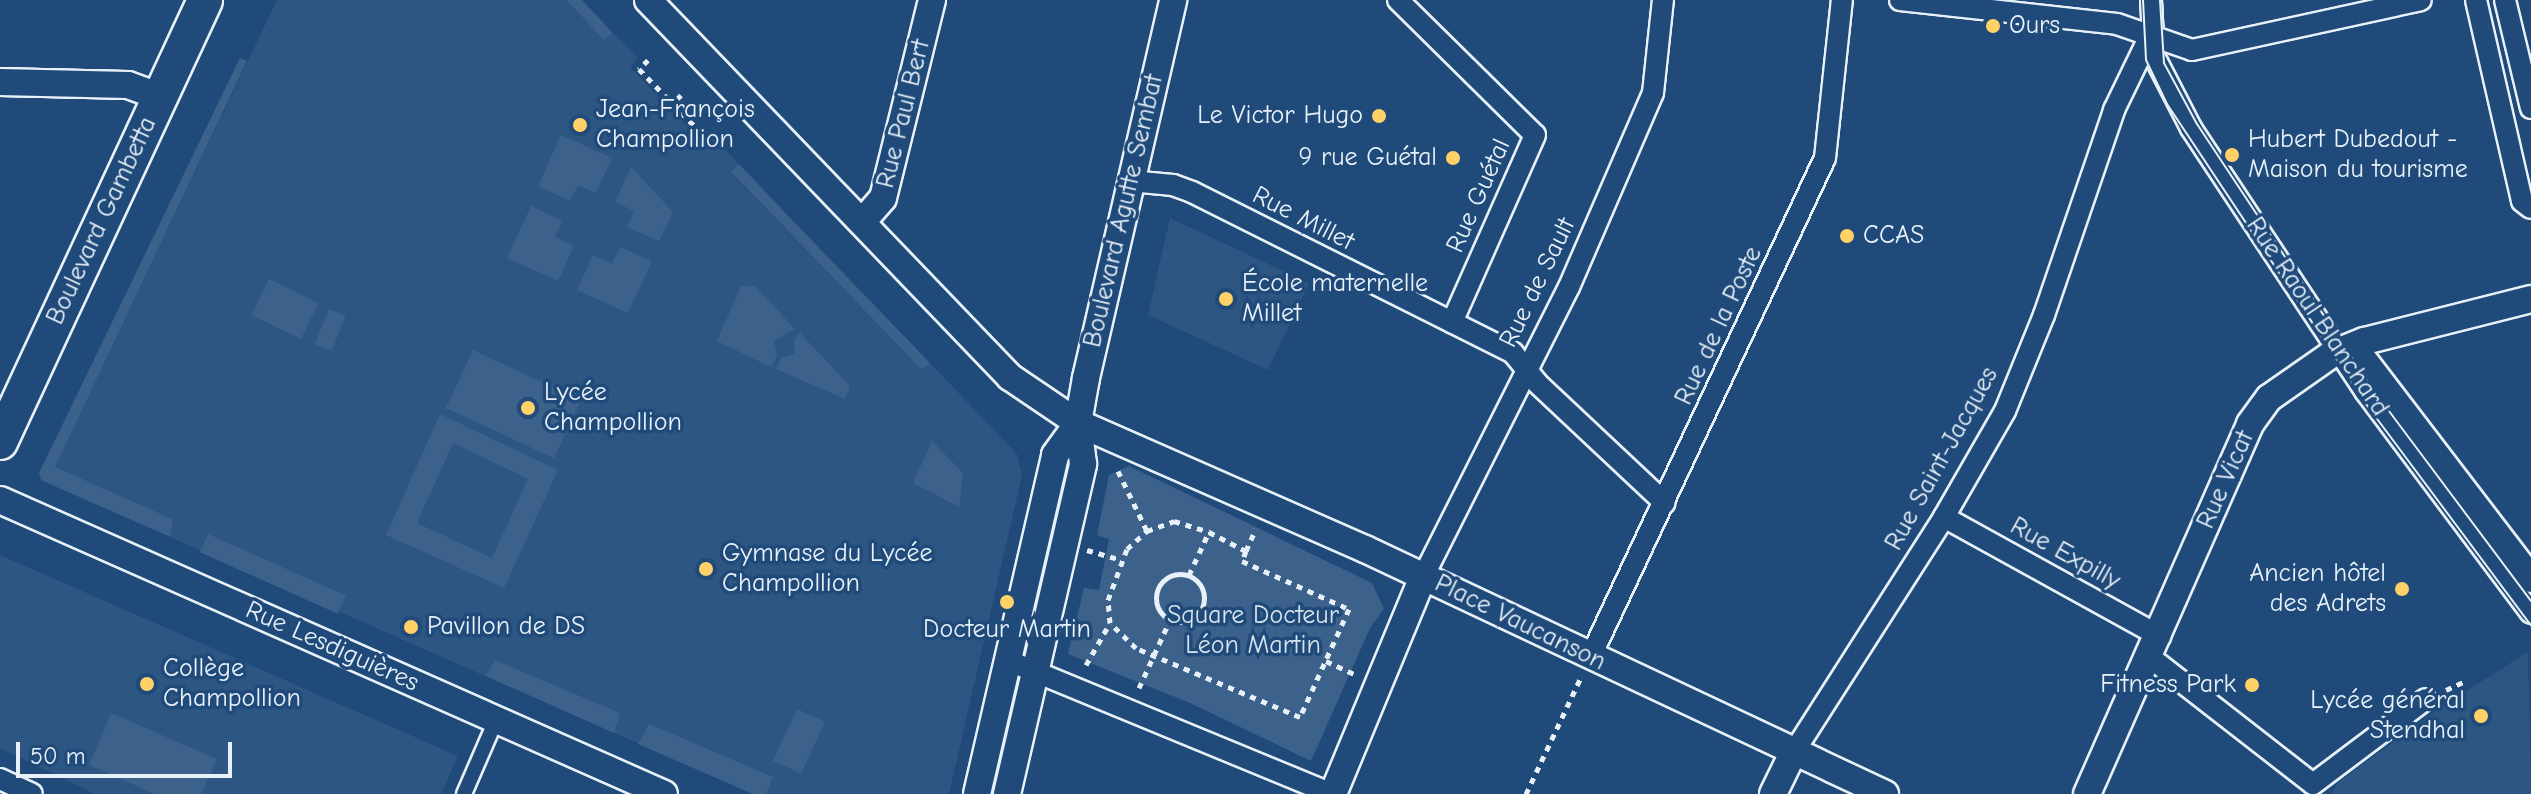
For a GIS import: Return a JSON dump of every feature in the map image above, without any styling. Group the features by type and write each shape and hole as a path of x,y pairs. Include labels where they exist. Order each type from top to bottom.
{"street":[{"name":"Boulevard Gambetta","path":"0,442 205,0"},
{"name":"Rue Paul Bert","path":"863,221 883,198 932,0"},
{"name":"Boulevard Agutte Sembat","path":"1007,794 1083,464 1078,423 1173,0"},
{"name":"Rue Guétal","path":"1398,0 1535,135 1452,322"},
{"name":"Rue de Sault","path":"1423,577 1525,369 1569,287 1653,93 1663,0"},
{"name":"Rue de la Poste","path":"1586,666 1825,158 1842,0"},
{"path":"1900,0 2027,7 2117,24 2192,50 2421,0"},
{"name":"Rue Raoul Blanchard","path":"2151,0 2150,36 2161,76 2191,128 2531,613"},
{"path":"2476,0 2522,201 2531,208"},
{"path":"2505,0 2531,108"},
{"path":"653,2 1010,377 1078,423 1423,577"},
{"name":"Rue Saint-Jacques","path":"1792,755 1944,517 2005,411 2044,315 2112,116 2150,36"},
{"path":"0,82 128,85 159,96"},
{"name":"Rue Millet","path":"1130,181 1192,192 1513,353 1525,369 1665,503"},
{"name":"Rue Vicat","path":"2087,794 2156,647 2250,424 2269,398 2346,349 2394,330 2531,299"},
{"name":"Rue Raoul Blanchard","path":"2346,349 2531,579"},
{"name":"Boulevard Agutte Sembat","path":"977,794 1055,455 1078,423"},
{"name":"Rue Lesdiguières","path":"0,500 664,794"},
{"name":"Rue Expilly","path":"1944,517 2156,647 2313,784 2426,699"},
{"name":"Place Vaucanson","path":"1331,793 1423,577 1586,666 1885,794"},
{"path":"1007,660 1036,669 1331,793"},
{"path":"1773,794 1792,755"},
{"path":"0,779 32,794"}],"lane":[{"path":"464,794 496,720"}],"path":[{"path":"648,60 639,69 671,106 706,138 714,129"},
{"path":"671,106 681,95"},
{"path":"1118,471 1147,531"},
{"path":"1246,551 1209,532 1174,521 1147,531 1121,560 1108,600 1110,623 1122,640 1154,657 1300,717 1349,609 1242,561 1258,525"},
{"path":"1189,575 1209,532"},
{"path":"1075,548 1121,560"},
{"path":"1189,575 1203,590 1201,610 1190,620 1170,619 1160,610 1157,591 1169,576 1189,575"},
{"path":"1139,688 1170,619"},
{"path":"1086,665 1110,623"},
{"path":"1326,661 1355,674"},
{"name":"Place Vaucanson","path":"1526,794 1586,666"}],"shaded area":[{"name":"Lycée Champollion","path":"277,0 566,0 604,40 613,33 638,58 630,67 705,145 714,138 739,164 731,173 922,370 930,363 1017,454 1022,475 949,794 753,794 47,483"},
{"name":"École maternelle Millet","path":"1170,218 1309,283 1268,370 1148,315"},
{"name":"Collège Champollion","path":"0,555 458,756 441,794 95,794 0,748"},
{"name":"Lycée général Stendhal","path":"2528,652 2531,794 2332,794 2337,783 2447,703"}],"green space":[{"path":"566,0 582,0 613,33 604,40"},
{"path":"240,58 247,61 55,467 172,519 171,537 41,480 39,473"},
{"path":"561,135 612,158 596,193 578,185 570,201 538,186"},
{"path":"739,164 930,363 922,370 731,172"},
{"path":"631,167 673,212 659,241 627,227 634,211 615,202"},
{"path":"531,206 562,221 555,237 574,246 558,281 507,258"},
{"path":"620,247 652,261 628,313 577,290 593,255 612,264"},
{"path":"269,279 318,303 301,339 251,315"},
{"path":"741,286 755,286 795,329 774,341 777,355 771,367 717,341"},
{"path":"329,309 346,316 331,351 315,344"},
{"path":"800,333 850,386 845,399 776,369 781,358 795,354 794,340"},
{"path":"473,350 581,400 554,458 446,408"},
{"path":"440,414 558,470 504,588 386,535","holes":["453,443 528,479 492,558 417,523"]},
{"path":"932,441 963,473 959,507 913,483"},
{"name":"Square Docteur Léon Martin","path":"1129,466 1372,583 1384,609 1370,628 1311,761 1190,703 1068,654 1084,588 1099,590 1109,539 1097,535 1109,475"},
{"path":"208,534 346,595 338,614 200,552"},
{"path":"495,660 620,713 614,733 486,676"},
{"path":"797,709 825,722 801,774 773,761"},
{"path":"111,713 217,759 201,794 155,794 89,765"},
{"path":"649,724 773,777 766,794 753,794 638,744"}],"tram line":[{"path":"2143,0 2146,60 2167,104 2366,404 2531,625"},
{"path":"2160,0 2164,63 2197,124 2371,387 2531,601"}],"place":[{"name":"Ours","path":"1993,26"},
{"name":"Le Victor Hugo","path":"1379,116"},
{"name":"Jean-François Champollion","path":"580,125"},
{"name":"Hubert Dubedout - Maison du tourisme","path":"2232,155"},
{"name":"9 rue Guétal","path":"1453,158"},
{"name":"CCAS","path":"1847,236"},
{"name":"École maternelle Millet","path":"1226,299"},
{"name":"Lycée Champollion","path":"528,408"},
{"name":"Gymnase du Lycée Champollion","path":"706,569"},
{"name":"Ancien hôtel des Adrets","path":"2402,589"},
{"name":"Docteur Martin","path":"1007,602"},
{"name":"Pavillon de DS","path":"411,627"},
{"name":"Collège Champollion","path":"147,684"},
{"name":"Fitness Park","path":"2252,685"},
{"name":"Lycée général Stendhal","path":"2481,716"}]}
